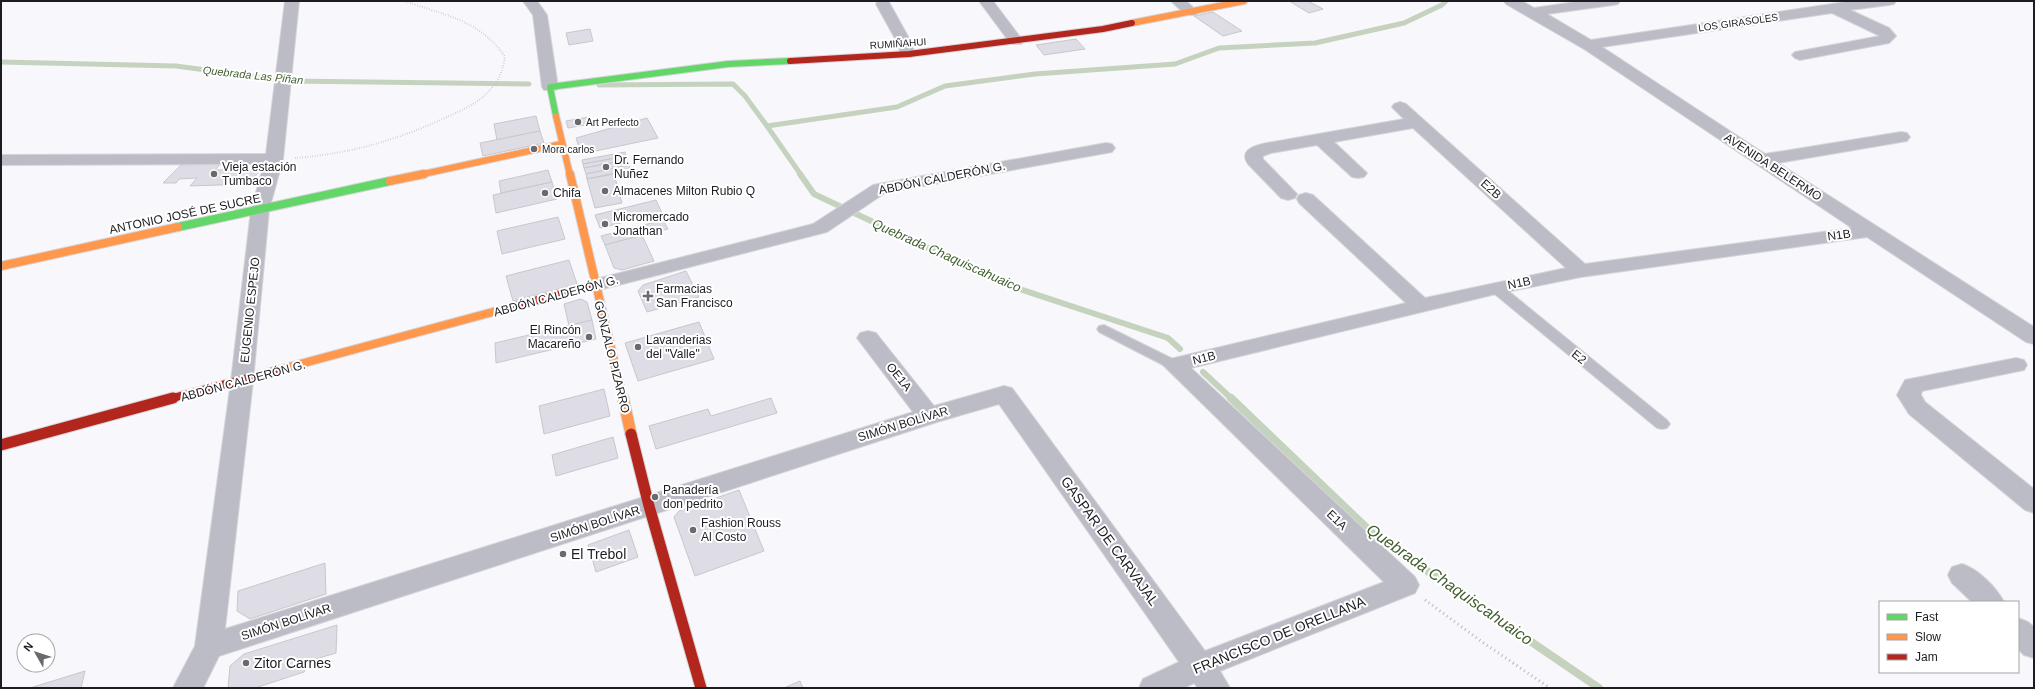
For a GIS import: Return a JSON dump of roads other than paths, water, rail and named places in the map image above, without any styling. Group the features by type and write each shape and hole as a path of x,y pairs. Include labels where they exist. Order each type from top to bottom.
{"street":[{"name":"EUGENIO ESPEJO","path":"188,688 209,647 242,381 260,210 274,159 292,1"},
{"name":"GONZALO PIZARRO","path":"530,1 540,15 550,87 561,144 649,506 701,688"},
{"path":"986,1 1016,41"},
{"path":"1178,1 1191,12"},
{"name":"RUMIÑAHUI","path":"550,87 728,64 907,54 1016,41 1103,29 1244,1"},
{"name":"AVENIDA BELERMO","path":"1511,1 1533,12 1587,45 1869,231 2034,337"},
{"path":"1533,12 1613,1"},
{"name":"LOS GIRASOLES","path":"1587,45 1889,1"},
{"path":"883,4 904,42 907,54"},
{"path":"1800,55 1884,40 1889,36 1884,32 1834,8"},
{"name":"E2B","path":"1400,107 1581,271"},
{"path":"1417,122 1267,148 1254,153 1254,160 1421,306"},
{"path":"1762,160 1901,137"},
{"path":"1320,138 1358,173"},
{"name":"ANTONIO JOSÉ DE SUCRE","path":"1,266 561,144"},
{"name":"ABDÓN CALDERÓN G.","path":"1,445 595,285 820,228 879,189 1106,148"},
{"path":"1,160 274,159"},
{"name":"N1B","path":"1174,365 1496,288 1581,271 1869,231"},
{"name":"OE1A","path":"868,338 929,416"},
{"name":"E1A","path":"1174,365 1405,585"},
{"path":"2016,366 1913,385 1909,395 1917,408 2034,502"},
{"name":"SIMÓN BOLÍVAR","path":"209,647 929,416 1004,394"},
{"name":"GASPAR DE CARVAJAL","path":"1004,394 1207,677"},
{"path":"1962,575 1989,601"},
{"name":"FRANCISCO DE ORELLANA","path":"1154,688 1207,677 1405,585"},
{"path":"2019,631 2034,646"}],"lane":[{"name":"E2","path":"1496,288 1662,424"},
{"path":"1104,330 1174,365"}],"waterway":[{"path":"767,126 897,107 945,86 1035,74 1175,64 1219,48 1315,43 1404,23 1442,5 1446,1"},
{"name":"Quebrada Las Piñan","path":"1,62 176,66 288,81 529,84"},
{"path":"599,85 733,84 745,96 767,126"},
{"name":"Quebrada Chaquiscahuaico","path":"767,126 801,175"},
{"name":"Quebrada Chaquiscahuaico","path":"800,174 814,194 1004,284 1168,338 1180,349"},
{"name":"Quebrada Chaquiscahuaico","path":"1203,372 1232,399"},
{"name":"Quebrada Chaquiscahuaico","path":"1231,398 1373,534 1599,688"}],"place":[{"name":"Art Perfecto","path":"578,122"},
{"name":"Mora carlos","path":"534,149"},
{"name":"Dr. Fernando Nuñez","path":"606,167"},
{"name":"Vieja estación Tumbaco","path":"214,174"},
{"name":"Almacenes Milton Rubio Q","path":"605,191"},
{"name":"Chifa","path":"545,193"},
{"name":"Micromercado Jonathan","path":"605,224"},
{"name":"Farmacias San Francisco","path":"648,296"},
{"name":"El Rincón Macareño","path":"589,337"},
{"name":"Lavanderias del \"Valle\"","path":"638,347"},
{"name":"Panadería don pedrito","path":"655,497"},
{"name":"Fashion Rouss Al Costo","path":"693,530"},
{"name":"El Trebol","path":"563,554"},
{"name":"Zitor Carnes","path":"246,663"}]}
